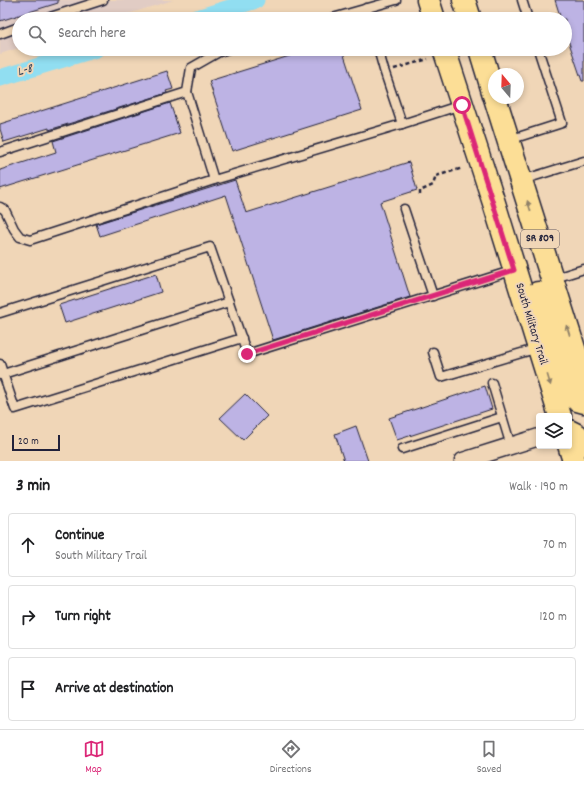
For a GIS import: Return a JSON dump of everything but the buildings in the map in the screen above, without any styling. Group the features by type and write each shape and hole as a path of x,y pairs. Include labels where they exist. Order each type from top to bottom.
{"main road":[{"path":"428,0 432,12"},
{"path":"464,0 468,12"},
{"name":"South Military Trail","path":"437,56 462,105 559,413"},
{"path":"482,56 488,75"},
{"name":"SR 809","path":"497,104 584,380"},
{"path":"494,203 514,234 529,269 569,390 576,400 584,402"},
{"path":"572,432 577,435 584,444"},
{"path":"570,449 574,461"}],"street":[{"path":"463,461 536,438"}],"lane":[{"path":"66,12 103,0"},
{"path":"353,12 396,0"},
{"path":"522,0 526,12"},
{"path":"366,8 367,12"},
{"path":"0,34 12,30"},
{"path":"212,56 191,68 187,92 214,180"},
{"path":"380,56 402,124"},
{"path":"508,140 562,123 540,56"},
{"path":"0,152 187,92"},
{"path":"0,207 5,210 14,229 20,237 30,240 214,180 462,105"},
{"path":"521,180 584,161"},
{"path":"404,210 433,296"},
{"path":"0,313 210,247 247,354 514,270"},
{"path":"552,279 584,269"},
{"path":"2,375 229,302"},
{"path":"0,364 2,375 15,409 242,338"},
{"path":"433,352 441,377 539,348"},
{"path":"492,383 511,446"},
{"path":"402,449 502,417"}],"path":[{"path":"392,69 430,56"},
{"path":"420,195 420,191 433,185 436,176 462,168"}],"shaded area":[{"path":"0,0 173,0 134,12 12,12 12,50 0,54"}],"waterway":[{"name":"L-8","path":"217,12 256,0"},
{"name":"L-8","path":"0,78 73,56"}],"route":[{"path":"247,354 514,270 462,105"}]}
